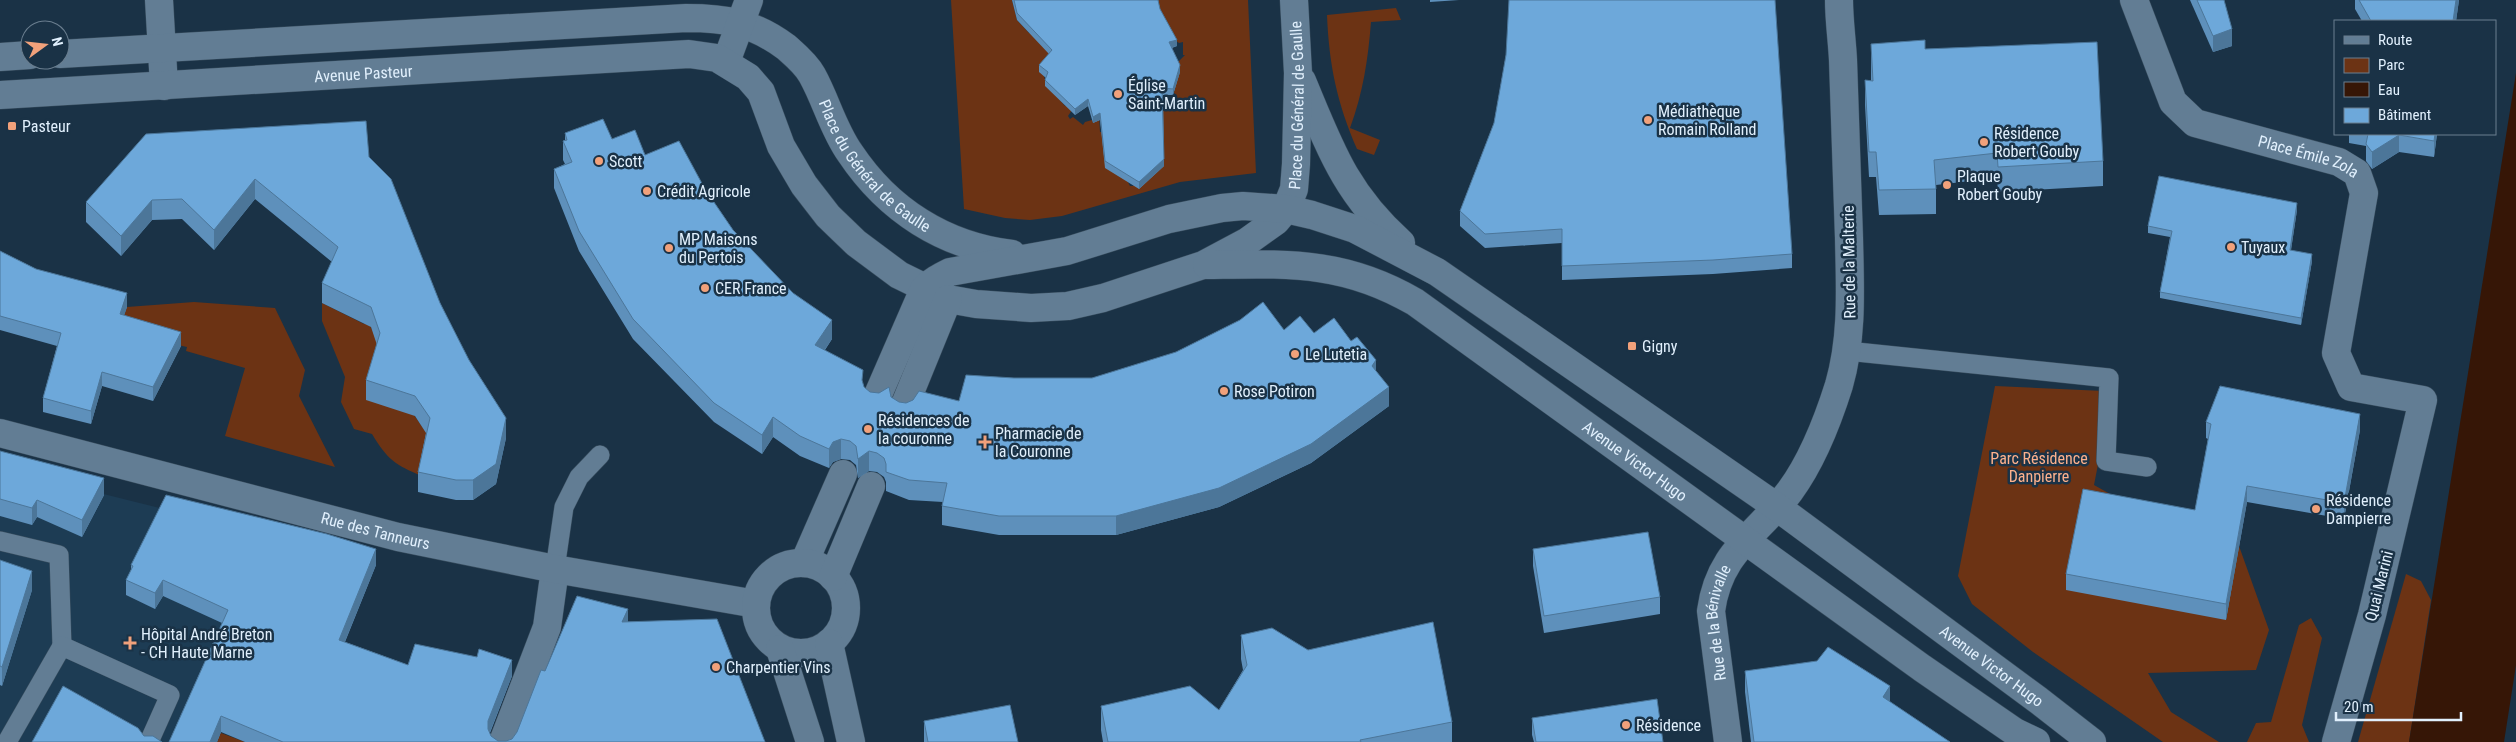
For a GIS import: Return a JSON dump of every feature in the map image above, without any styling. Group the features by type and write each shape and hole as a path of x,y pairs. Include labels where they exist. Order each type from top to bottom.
{"main road":[{"path":"159,0 164,86"},
{"name":"Place du Général de Gaulle","path":"726,62 748,77 761,92 781,146 792,167 828,216 856,243 899,275 936,294 1002,307 1068,306 1103,298 1204,265 1264,231 1286,209 1292,200 1296,180 1298,73 1294,0"},
{"name":"Rue de la Malterie","path":"1777,507 1795,483 1821,434 1838,385 1847,351 1850,327 1850,268 1839,0"},
{"name":"Place Émile Zola","path":"2134,0 2173,102 2195,123 2339,162 2357,173 2364,193 2336,353 2351,387 2423,400"},
{"path":"70,54 710,18 745,11"},
{"path":"726,62 745,11"},
{"name":"Place du Général de Gaulle","path":"745,11 753,27 774,39 794,54 811,72 835,126 850,154 874,183 906,213 927,228 966,246 990,252 1040,255"},
{"name":"Avenue Pasteur","path":"0,95 689,54 717,58 726,62"},
{"path":"0,57 20,56"},
{"name":"Avenue Victor Hugo","path":"1298,73 1335,160 1354,191 1385,228 1423,263"},
{"name":"Place du Général de Gaulle","path":"936,294 931,281 950,272 1040,255 1105,240 1194,212 1243,206 1286,209"},
{"name":"Avenue Victor Hugo","path":"1286,209 1312,214 1355,229 1423,263 1777,507 2092,742"},
{"name":"Avenue Victor Hugo","path":"1204,265 1279,263 1311,266 1342,271 1391,288 1415,302 1930,674 2015,732 2036,742"},
{"path":"877,397 936,294"},
{"path":"904,407 936,294"},
{"name":"Quai Marini","path":"2336,742 2372,616 2423,400"},
{"name":"Rue des Tanneurs","path":"0,433 398,537 555,569 756,604"},
{"path":"804,563 843,474"},
{"path":"833,577 871,486"},
{"name":"Rue de la Bénivalle","path":"1728,742 1711,612 1714,592 1724,568 1743,540 1777,507"},
{"path":"780,649 800,653 820,649 829,643 843,623 845,611 840,587 833,577 824,570 804,563 783,567 766,579 756,604 761,630 780,649 810,742"},
{"path":"503,742 547,626 555,569"},
{"path":"829,643 851,742"}],"lane":[{"path":"1847,351 2109,378 2106,461 2147,468"},
{"path":"555,569 564,507 579,477 600,455"},
{"path":"0,541 59,555 62,646 7,742"},
{"path":"62,646 170,694 149,742"}],"shaded area":[{"name":"Hôpital André Breton - CH Haute Marne","path":"0,468 303,544 217,742 0,742"}],"green space":[{"path":"951,0 1012,0 1017,20 1029,33 1050,29 1056,56 1044,76 1046,84 1065,106 1068,105 1072,110 1068,116 1070,119 1073,117 1083,125 1085,122 1092,120 1093,123 1099,115 1100,132 1102,132 1130,186 1133,186 1160,103 1168,107 1173,95 1177,95 1174,93 1176,64 1185,55 1183,55 1183,42 1179,43 1161,30 1157,0 1248,0 1256,173 1180,182 1062,216 1030,220 1005,218 964,209"},
{"path":"1396,8 1401,20 1371,22 1364,76 1350,128 1380,140 1374,155 1357,149 1344,116 1332,67 1327,15"},
{"path":"194,302 275,308 305,370 299,396 335,467 225,436 245,368 186,351 187,347 117,335 127,307"},
{"path":"322,303 364,324 367,319 412,412 430,438 422,476 392,460 382,450 372,434 354,429 341,402 345,377 322,321"},
{"name":"Parc Résidence Danpierre","path":"1995,386 2104,391 2100,454 2094,485 2155,519 2226,620 2239,546 2269,630 2256,670 2148,673 2171,712 2219,742 2163,742 2033,652 1972,604 1958,576"},
{"path":"2406,574 2421,581 2431,600 2409,742 2358,742"},
{"path":"2311,618 2322,638 2302,725 2309,742 2247,742 2256,723 2271,722 2299,625"},
{"path":"221,733 245,742 217,742"}],"water":[{"path":"2516,73 2516,665 2504,742 2409,742"}],"building":[{"name":"Église Saint-Martin","path":"1014,0 1158,0 1160,9 1177,40 1169,42 1180,65 1173,89 1162,88 1164,159 1139,182 1105,161 1100,113 1093,117 1088,99 1075,109 1045,80 1048,72 1039,65 1052,50 1017,13"},
{"name":"Médiathèque Romain Rolland","path":"1509,0 1775,0 1792,254 1713,260 1562,266 1562,229 1485,234 1460,211 1494,123 1506,55"},
{"path":"2197,0 2224,0 2232,29 2213,36"},
{"path":"2359,0 2456,0 2453,20 2370,20"},
{"name":"Résidence Robert Gouby","path":"1925,40 1925,49 2097,42 2103,161 1998,167 1997,153 1934,160 1936,189 1879,190 1876,152 1869,152 1865,80 1873,81 1871,44"},
{"path":"603,119 612,139 635,130 645,155 679,141 705,189 733,230 793,293 832,320 815,345 863,370 862,380 864,387 870,392 879,393 889,387 891,397 899,402 906,403 913,400 919,391 959,401 966,375 1014,378 1092,378 1176,352 1240,320 1263,302 1284,330 1300,316 1314,333 1334,318 1351,341 1357,337 1376,360 1372,366 1389,387 1311,444 1219,488 1116,516 999,516 942,506 947,483 909,480 886,472 884,458 877,453 869,451 858,459 856,446 850,441 841,439 833,442 829,449 800,436 773,417 762,435 714,403 633,319 579,231 554,169 572,162 563,141 567,140 565,133"},
{"path":"366,121 369,157 391,179 440,303 469,360 506,418 496,464 473,480 456,480 418,472 430,418 415,396 366,380 380,333 371,307 322,283 338,247 255,179 214,230 182,199 152,200 121,236 86,202 146,134"},
{"path":"2368,135 2399,135 2372,152 2366,144"},
{"path":"2399,135 2435,135 2434,141"},
{"name":"Tuyaux","path":"2159,176 2297,203 2290,250 2312,254 2301,318 2160,292 2172,231 2148,226"},
{"path":"0,251 36,269 127,293 120,314 181,332 153,387 102,372 91,411 43,398 61,333 0,316"},
{"name":"Résidence Dampierre","path":"2220,386 2360,414 2344,503 2247,486 2226,604 2066,574 2083,489 2195,510 2211,424 2206,422"},
{"path":"0,451 104,478 82,520 37,500 32,508 0,499"},
{"path":"166,495 327,534 376,549 339,640 408,665 415,644 477,657 479,649 512,660 488,721 488,729 491,736 498,741 512,739 517,732 541,670 545,671 577,596 628,609 622,622 717,619 765,742 283,742 221,716 210,742 169,742 228,610 163,580 155,593 126,580 133,566 131,565"},
{"path":"1648,532 1660,597 1544,616 1533,549"},
{"path":"0,560 32,571 2,667 0,666"},
{"path":"1433,622 1452,722 1360,740 1361,742 1108,742 1101,706 1190,686 1219,710 1247,665 1241,635 1272,628 1308,650"},
{"path":"1828,647 1890,686 1883,697 1950,742 1754,742 1745,671 1817,661"},
{"path":"63,686 138,728 144,736 153,736 162,742 32,742"},
{"path":"1657,699 1663,742 1536,742 1532,718"},
{"path":"1010,705 1018,742 928,742 924,721"}],"place":[{"name":"Église Saint-Martin","path":"1118,94"},
{"name":"Médiathèque Romain Rolland","path":"1648,120"},
{"name":"Pasteur","path":"12,126"},
{"name":"Résidence Robert Gouby","path":"1984,142"},
{"name":"Scott","path":"599,161"},
{"name":"Plaque Robert Gouby","path":"1947,185"},
{"name":"Crédit Agricole","path":"647,191"},
{"name":"Tuyaux","path":"2231,247"},
{"name":"MP Maisons du Pertois","path":"669,248"},
{"name":"CER France","path":"705,288"},
{"name":"Gigny","path":"1632,346"},
{"name":"Le Lutetia","path":"1295,354"},
{"name":"Rose Potiron","path":"1224,391"},
{"name":"Résidences de la couronne","path":"868,429"},
{"name":"Pharmacie de la Couronne","path":"985,442"},
{"name":"Résidence Dampierre","path":"2316,509"},
{"name":"Hôpital André Breton - CH Haute Marne","path":"130,643"},
{"name":"Charpentier Vins","path":"716,667"},
{"name":"Résidence","path":"1626,725"}]}
